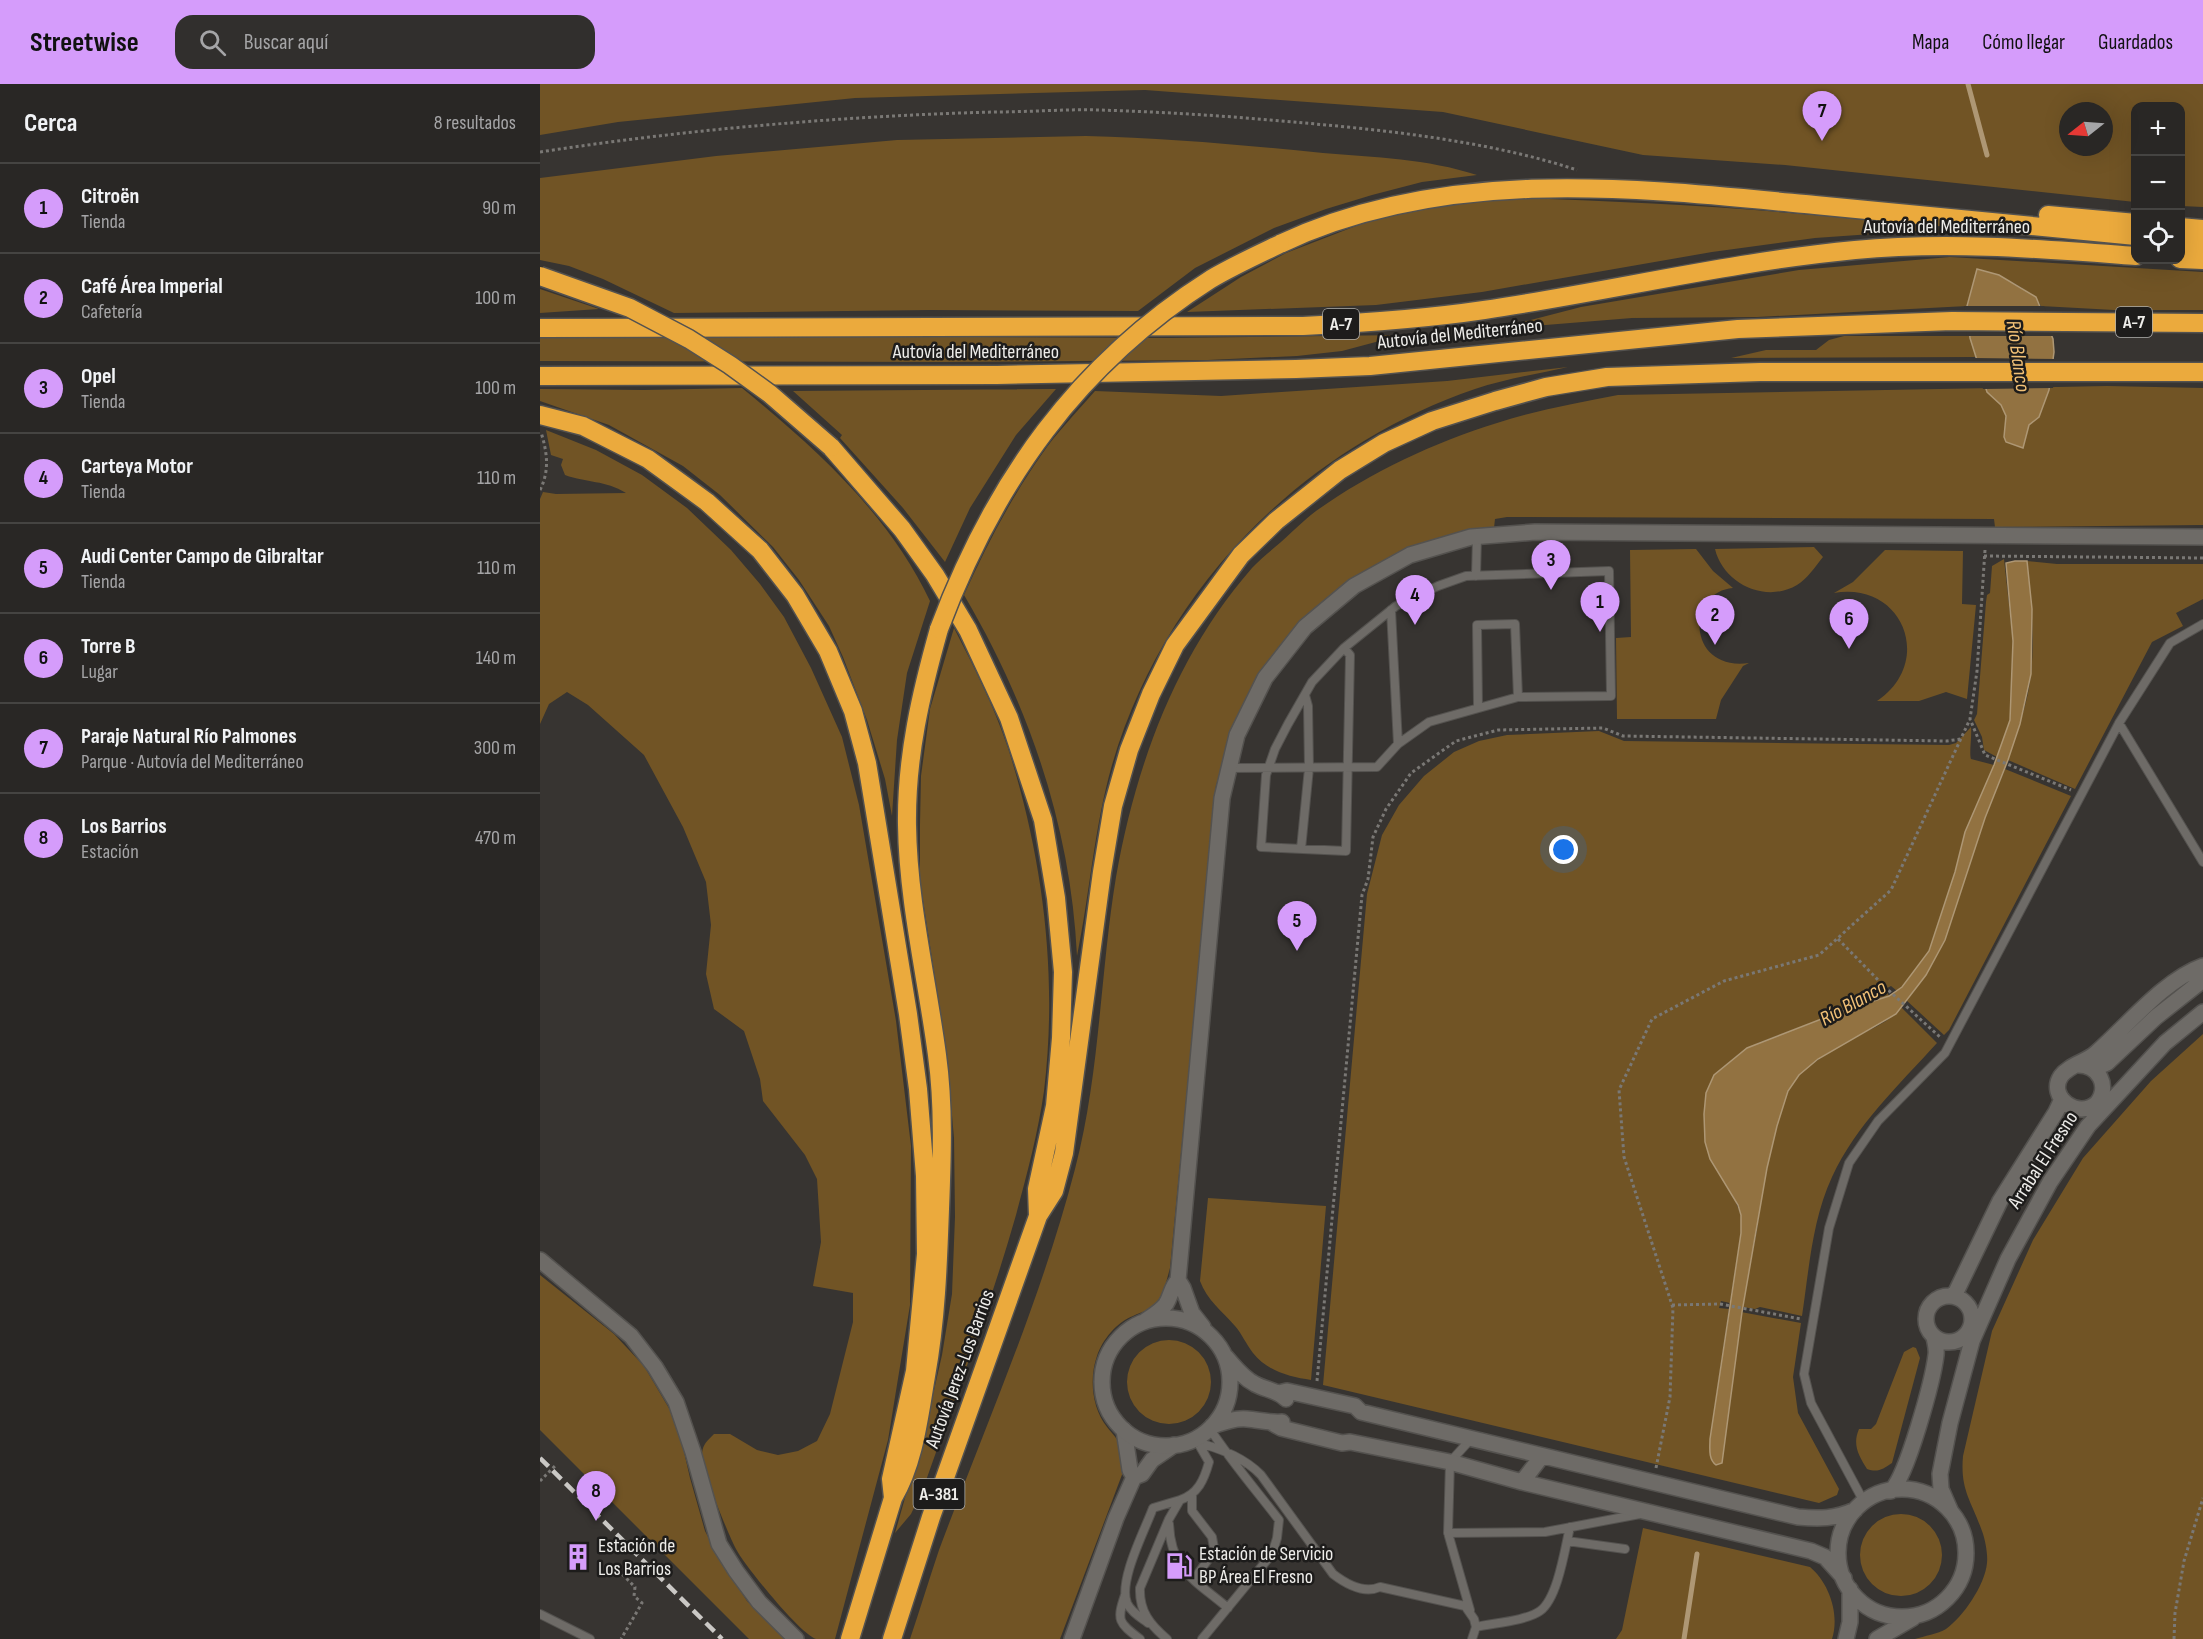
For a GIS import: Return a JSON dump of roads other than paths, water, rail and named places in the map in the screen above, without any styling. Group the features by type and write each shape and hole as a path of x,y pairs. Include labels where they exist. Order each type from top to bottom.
{"highway":[{"path":"893,1498 902,1482 918,1420 933,1329 938,1277 943,1140 938,1069 911,883 907,827 908,785 913,738 939,628 964,566 1002,494 1038,439 1078,390 1104,363 1171,307 1213,279 1280,244 1338,220 1429,198 1467,192 1538,189 1639,190 1728,196 2131,235"},
{"path":"2009,223 2045,214 2131,223"},
{"path":"2185,227 2203,229"},
{"path":"2185,241 2203,243"},
{"name":"Autovía del Mediterráneo","path":"540,328 1303,326 1361,323 1483,310 1730,267 1855,250 2000,246 2131,256"},
{"path":"2185,259 2203,260"},
{"path":"540,276 630,308 730,364 770,394 831,447 902,529 935,575 968,630 1009,718 1043,820 1056,898 1063,972 1061,1038 1055,1106 1037,1189 1038,1216"},
{"name":"Autovía del Mediterráneo","path":"540,376 1074,374 1296,369 1370,366 1738,329 1953,321 2203,324"},
{"path":"1038,1216 1054,1191 1064,1153 1113,806 1129,750 1151,694 1175,645 1241,555 1276,520 1340,470 1384,443 1432,421 1494,400 1546,387 1606,377 1760,372 2203,372"},
{"path":"2167,372 2203,377"},
{"path":"540,415 583,426 648,459 707,502 760,550 795,595 828,651 853,711 867,763 908,1014 918,1089 925,1176 926,1254 915,1371 891,1479 893,1498"},
{"name":"Autovía Jerez-Los Barrios","path":"892,1639 931,1517 1038,1216"},
{"name":"A-381","path":"850,1639 893,1498"}],"street":[{"path":"1224,1355 1228,1368 1229,1394 1225,1407 1211,1428 1195,1442 1174,1446 1147,1443 1124,1430 1115,1420 1103,1396 1103,1369 1114,1344 1128,1330 1162,1308 1178,1280 1220,809 1237,735 1265,678 1305,627 1354,586 1410,555 1477,537 1535,532 2203,537"},
{"name":"Arrabal El Fresno","path":"2103,1087 2101,1099 2091,1107 2078,1109 2068,1105 2058,1090 2060,1079 2069,1068 2095,1054 2166,989 2203,966"},
{"path":"2094,1069 2107,1063 2156,1017 2203,980"},
{"path":"2078,1065 2094,1069 2101,1076 2103,1087 2124,1076 2166,1033 2203,1002"},
{"name":"Arrabal El Fresno","path":"1951,1512 1941,1489 1942,1459 1972,1341 2008,1258 2050,1182 2088,1126 2165,1043 2203,1012"},
{"name":"Arrabal El Fresno","path":"1951,1296 1959,1287 2000,1201 2062,1099"},
{"name":"Arrabal El Fresno","path":"1971,1311 1984,1299 1999,1261 2023,1212 2053,1163 2088,1116 2091,1107"},
{"path":"540,1260 631,1336 656,1367 676,1402 719,1544 759,1602 796,1639"},
{"path":"1178,1280 1192,1312 1241,1375 1255,1384 1279,1393 1286,1399 1355,1416 1361,1412"},
{"path":"1891,1491 1899,1481 1909,1458 1936,1356 1934,1337 1927,1324 1927,1310 1938,1298 1951,1296 1964,1300 1971,1311 1972,1322 1965,1335 1956,1341 1948,1342 1934,1337"},
{"path":"1145,1321 1159,1318 1179,1319 1197,1325 1208,1333"},
{"name":"Arrabal El Fresno","path":"1965,1335 1966,1364"},
{"path":"1279,1393 1287,1391 1355,1406 1361,1412 1470,1440 1798,1517 1839,1518 1873,1496 1908,1489 1920,1492 1951,1512 1963,1533 1966,1557 1964,1569 1954,1591 1946,1600 1936,1608 1877,1639"},
{"path":"1211,1428 1229,1420 1246,1419 1272,1423 1281,1428 1342,1443 1350,1442 1450,1461 1522,1482 1811,1551 1825,1557 1862,1602 1878,1612 1901,1617 1919,1615"},
{"path":"1124,1430 1130,1470 1134,1477"},
{"path":"1072,1639 1116,1518 1134,1477 1142,1474 1152,1460 1174,1446"},
{"path":"1522,1482 1542,1456"},
{"path":"1846,1639 1850,1622 1847,1584 1840,1567 1840,1543 1848,1520 1860,1506"}],"lane":[{"path":"1476,576 1477,537"},
{"path":"1229,768 1268,769 1348,768 1377,767 1398,744 1429,722 1478,707 1518,698 1611,696 1609,571 1466,576 1438,586 1391,610 1344,648 1312,682 1275,749 1268,769 1261,847 1346,851 1348,768 1350,655 1344,648"},
{"path":"1391,610 1398,744"},
{"path":"1478,707 1477,625 1515,624 1518,698"},
{"path":"1860,1506 1811,1403 1804,1374 1828,1228 1849,1163 1878,1121 1941,1059 2119,723 2170,643 2203,624"},
{"path":"1301,849 1309,768 1308,706 1305,695"},
{"path":"2119,723 2203,862"},
{"path":"1202,1639 1272,1554 1279,1520 1225,1452 1211,1428"},
{"path":"1470,1440 1450,1461 1448,1533 1476,1627 1472,1639"},
{"path":"1195,1442 1249,1463 1261,1475 1333,1574 1347,1584 1372,1591 1380,1587 1457,1603 1471,1612"},
{"path":"1194,1579 1213,1553 1214,1548 1212,1537 1192,1511 1192,1496 1204,1479 1209,1462 1195,1442"},
{"path":"1140,1639 1124,1627 1119,1618 1131,1566 1153,1508 1192,1496"},
{"path":"1152,1626 1142,1608 1140,1588 1169,1519 1180,1500"},
{"path":"1448,1533 1523,1534 1647,1512"},
{"path":"1169,1519 1170,1542 1174,1556 1182,1569 1228,1608"},
{"path":"1476,1627 1530,1616 1540,1611 1548,1603 1570,1527"},
{"path":"1567,1541 1624,1549"},
{"path":"1125,1594 1132,1611 1167,1639"},
{"path":"540,1614 590,1639"}],"water":[{"path":"1977,269 1999,275 2036,297 2053,339 2054,352 2049,390 2039,417 2029,425 2023,448 2006,442 2004,437 2006,416 2001,405 1987,392 1970,338 1967,306"},
{"path":"2027,561 2032,609 2031,674 2020,724 1985,818 1945,940 1926,975 1896,1014 1818,1059 1799,1075 1788,1091 1767,1168 1742,1312 1722,1463 1716,1465 1711,1457 1710,1439 1741,1233 1741,1215 1738,1205 1710,1159 1705,1142 1706,1093 1714,1075 1747,1048 1842,1011 1889,996 1902,987 1929,951 1955,872 1965,832 1994,765 2010,720 2013,641 2006,563"}],"waterway":[{"name":"Río Blanco","path":"1968,84 1987,155"},
{"name":"Río Blanco","path":"1684,1639 1697,1554"}],"railway":[{"path":"540,1458 722,1639"}],"place":[{"name":"Paraje Natural Río Palmones","path":"1822,141"},
{"name":"Opel","path":"1551,590"},
{"name":"Carteya Motor","path":"1415,625"},
{"name":"Citroën","path":"1600,632"},
{"name":"Café Área Imperial","path":"1715,645"},
{"name":"Torre B","path":"1849,649"},
{"name":"Audi Center Campo de Gibraltar","path":"1297,951"},
{"name":"Los Barrios","path":"596,1521"},
{"name":"Estación de Los Barrios","path":"578,1557"},
{"name":"Estación de Servicio BP Área El Fresno","path":"1179,1566"}]}
